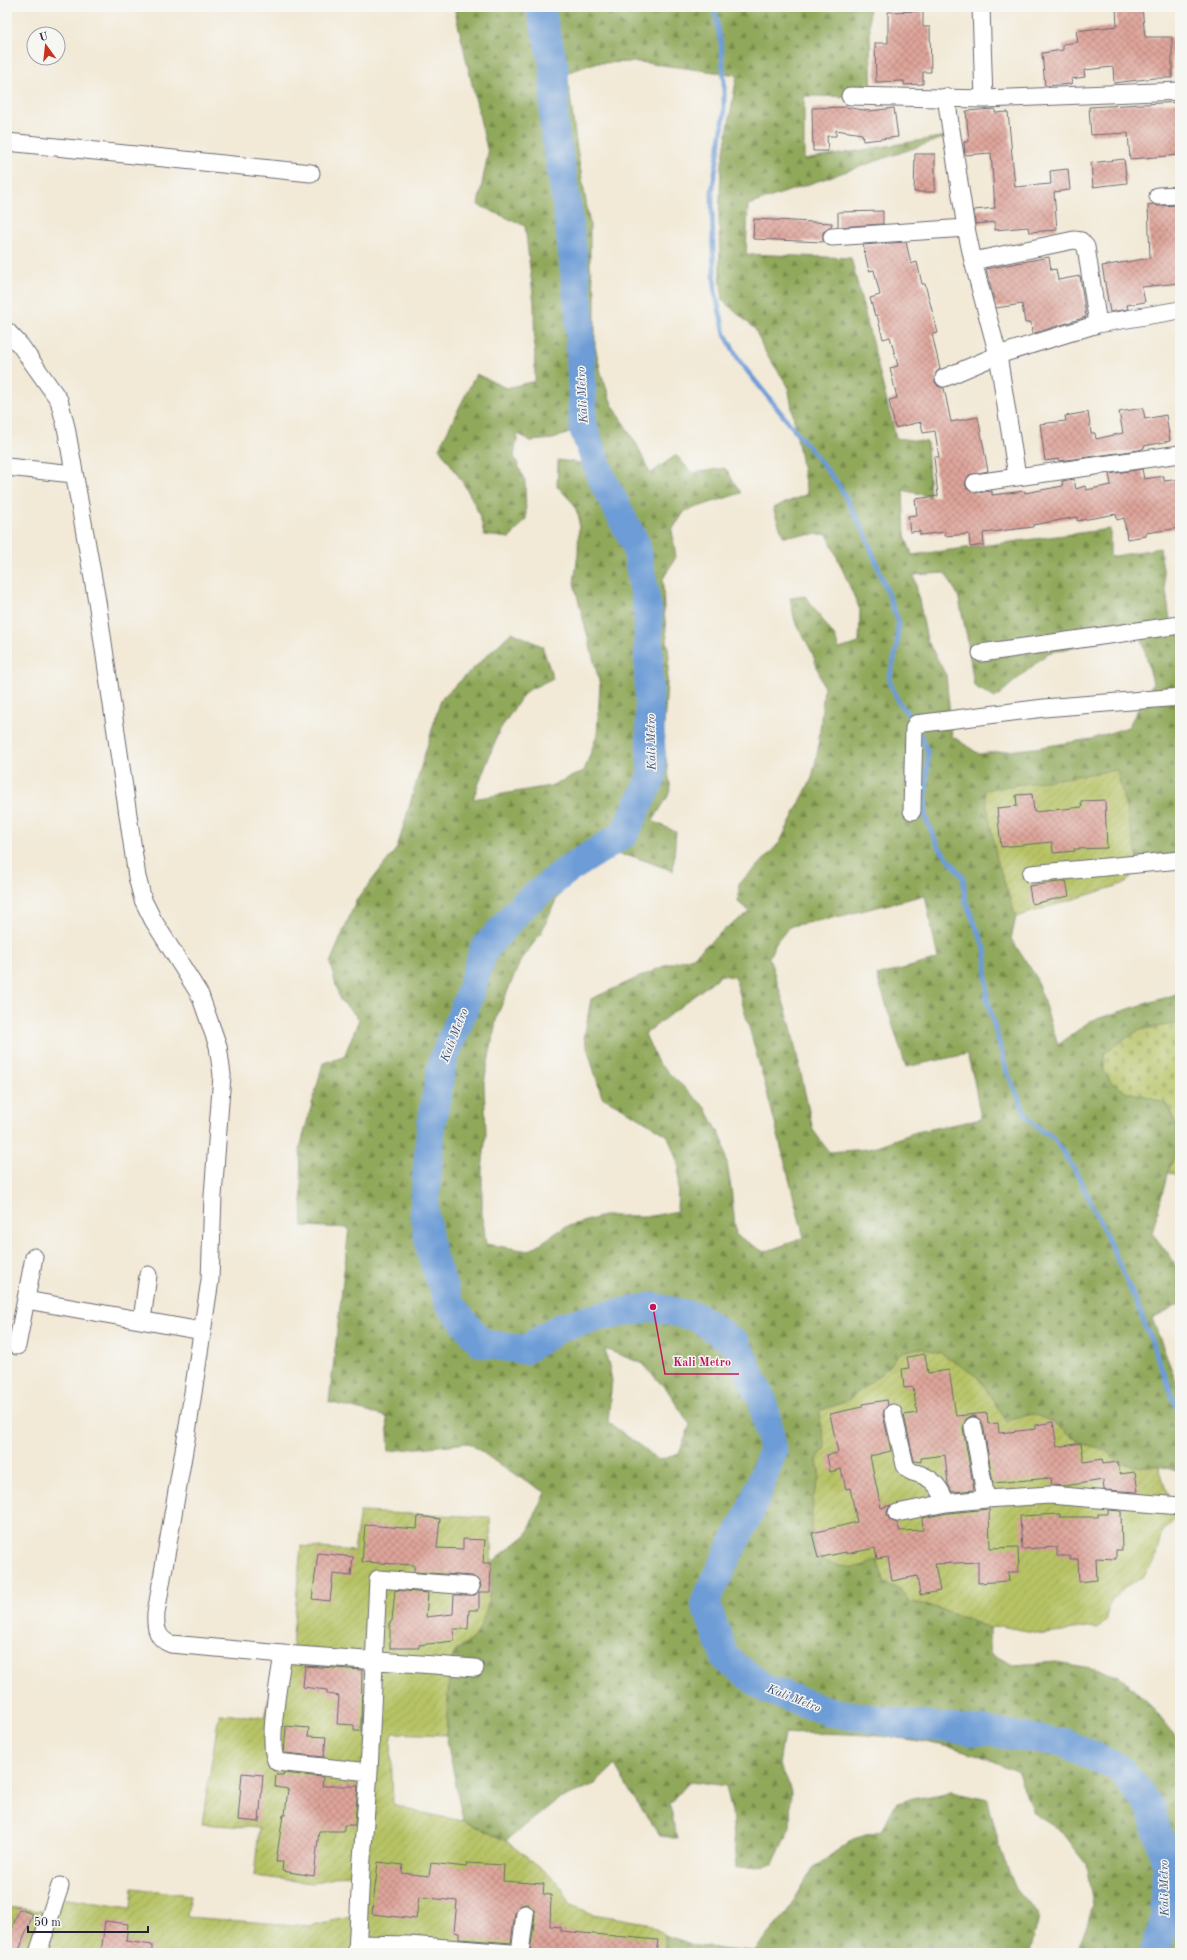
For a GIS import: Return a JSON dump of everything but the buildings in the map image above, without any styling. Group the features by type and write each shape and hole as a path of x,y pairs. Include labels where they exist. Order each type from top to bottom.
{"street":[{"path":"981,7 984,99"},
{"path":"850,96 984,99 1180,91"},
{"path":"946,97 966,228 973,261 998,355 1017,476"},
{"path":"7,142 311,173"},
{"path":"1158,196 1180,195"},
{"path":"832,237 966,228"},
{"path":"973,261 1074,240 1081,241 1086,247 1098,324"},
{"path":"944,378 998,355 1098,324 1180,310"},
{"path":"7,331 20,345 59,400 66,427 97,601 137,877 143,900 153,920 200,995 219,1053 222,1075 213,1196 210,1280 186,1439 156,1614 156,1628 161,1638 171,1644 475,1668"},
{"path":"975,483 1180,454"},
{"path":"7,467 74,474"},
{"path":"981,653 1180,625"},
{"path":"912,811 914,728 916,724 1044,708 1180,697"},
{"path":"1031,874 1180,860"},
{"path":"17,1346 34,1257"},
{"path":"142,1320 148,1275"},
{"path":"26,1300 202,1331"},
{"path":"893,1413 905,1465 908,1471 931,1480 940,1489 946,1503"},
{"path":"974,1426 986,1499"},
{"path":"897,1513 946,1503 1050,1495 1180,1506"},
{"path":"471,1586 378,1579 369,1772 361,1871 358,1949 416,1945 511,1953"},
{"path":"283,1654 274,1726 274,1752 277,1762 369,1772"},
{"path":"38,1953 60,1886"},
{"path":"520,1953 525,1914"}],"green space":[{"path":"454,7 869,7 872,97 804,96 804,160 952,135 748,205 746,254 851,258 896,438 927,442 930,497 903,490 905,535 912,555 1110,529 1110,557 1160,548 1171,627 1180,626 1180,681 1178,682 1180,691 1180,864 997,860 1016,917 1011,939 1035,975 1058,1045 1090,1021 1180,993 1180,1023 1139,1030 1104,1053 1104,1072 1112,1083 1127,1092 1150,1097 1167,1105 1179,1134 1179,1147 1168,1172 1152,1233 1172,1259 1180,1274 1180,1304 1152,1318 1180,1392 1180,1472 1159,1466 1134,1466 1118,1462 1105,1450 1081,1443 1053,1422 1033,1414 1006,1421 979,1378 959,1366 902,1352 882,1373 845,1402 819,1411 825,1447 817,1460 820,1477 813,1498 877,1559 885,1583 900,1589 910,1602 929,1605 990,1628 990,1653 1013,1665 1056,1662 1091,1668 1118,1675 1154,1709 1180,1741 1180,1953 1077,1953 1093,1906 1086,1863 1062,1832 1033,1813 1017,1771 975,1754 928,1743 856,1734 784,1734 779,1765 791,1788 790,1827 773,1864 736,1868 732,1812 726,1786 690,1781 670,1804 677,1839 660,1835 633,1797 615,1765 595,1784 557,1800 506,1841 463,1821 446,1735 449,1679 454,1654 476,1635 485,1612 490,1592 491,1563 527,1534 545,1492 503,1467 469,1443 389,1451 387,1417 329,1402 349,1228 303,1226 300,1148 323,1063 344,1057 359,1019 340,1000 330,963 356,901 397,848 441,699 512,632 542,646 553,678 525,692 499,731 473,799 550,786 584,771 597,735 600,685 574,583 578,553 579,517 573,503 557,486 558,460 597,465 583,428 553,439 531,441 518,434 514,456 525,481 526,519 510,538 484,535 482,523 473,500 439,448 476,374 506,388 535,381 534,303 525,226 478,205 488,153","holes":["639,62 737,75 721,169 719,218 720,276 723,301 755,329 764,350 788,386 807,494 773,508 783,536 827,534 860,610 859,643 839,649 835,637 805,596 790,598 795,621 812,652 824,688 818,750 812,778 780,842 760,864 739,883 738,902 750,912 726,928 693,957 666,965 591,999 584,1038 602,1097 637,1116 668,1136 679,1167 677,1211 652,1216 603,1216 565,1227 529,1251 486,1244 482,1212 482,1170 486,1134 484,1083 497,1016 520,962 541,933 556,900 580,864 608,853 635,857 673,871 676,832 653,821 671,791 663,739 669,656 664,611 663,579 676,557 672,530 685,511 741,493 725,468 692,473 676,455 650,474 638,447 612,404 601,373 595,346 595,292 590,266 590,225 577,149 567,73 595,63","945,573 958,595 967,637 974,686 995,698 1048,653 1140,631 1153,683 1128,727 1091,739 1035,748 979,754 952,736 946,675 927,640 914,575","925,895 938,959 877,976 906,1067 967,1054 974,1080 981,1119 916,1132 868,1149 829,1152 813,1130 790,1023 769,957 777,941 791,926 837,917","721,975 735,977 766,1088 804,1238 764,1252 736,1235 731,1188 723,1141 705,1107 658,1063 645,1034","605,1349 641,1363 668,1391 690,1425 679,1454 659,1460 608,1422 612,1380"]},
{"path":"1117,770 1139,865 1126,883 1016,917 997,860 984,790"},
{"path":"1180,1023 1180,1176 1168,1172 1178,1146 1178,1131 1167,1105 1150,1097 1127,1092 1112,1083 1104,1072 1104,1053 1139,1030"},
{"path":"920,1348 941,1353 979,1378 1006,1421 1033,1414 1053,1422 1081,1443 1105,1450 1118,1462 1134,1466 1159,1466 1167,1493 1179,1517 1162,1531 1155,1559 1143,1578 1124,1587 1108,1607 1107,1619 1098,1629 1078,1627 1063,1632 1044,1634 1000,1626 990,1628 929,1605 910,1602 900,1589 885,1583 877,1560 862,1566 848,1567 833,1564 818,1558 812,1533 812,1515 813,1497 820,1477 817,1460 825,1447 819,1411 845,1402 882,1373 902,1352"},
{"path":"360,1512 490,1517 491,1576 487,1606 477,1634 456,1651 452,1659 449,1680 446,1735 393,1733 391,1743 393,1804 418,1812 463,1821 506,1841 559,1883 571,1905 593,1914 647,1923 665,1935 665,1953 7,1953 7,1907 49,1912 53,1897 131,1908 133,1888 190,1895 187,1917 309,1926 359,1915 361,1871 313,1883 254,1876 259,1828 202,1824 219,1714 264,1717 271,1690 291,1657 301,1546 354,1551"},
{"path":"951,1792 988,1800 1001,1852 1016,1889 1039,1917 1030,1953 665,1953 665,1935 697,1946 754,1951 785,1916 813,1868 853,1839 882,1830 897,1802"}],"waterway":[{"name":"Kali Metro","path":"540,7 554,66 554,126 567,206 579,310 583,427 603,481 636,545 648,612 649,703 652,777 624,834 566,871 524,904 484,949 468,999 443,1060 431,1125 424,1210 431,1254 449,1303 481,1343 524,1350 561,1327 599,1317 653,1307 697,1317 736,1344 763,1402 773,1450 751,1510 705,1603 726,1659 766,1689 830,1712 906,1724 987,1732 1065,1743 1121,1769 1151,1809 1166,1864 1166,1916 1154,1953"},
{"path":"714,7 721,44 724,80 724,116 712,192 713,247 715,292 725,334 740,362 839,485 865,533 898,621 897,647 889,680 899,703 914,722"},
{"path":"920,734 928,753 925,817 938,846 963,877 965,900 986,951 987,999 1007,1072 1027,1117 1042,1131 1053,1137 1076,1172 1100,1221 1138,1306 1180,1416"}],"place":[{"name":"Kali Metro","path":"653,1307"}]}
